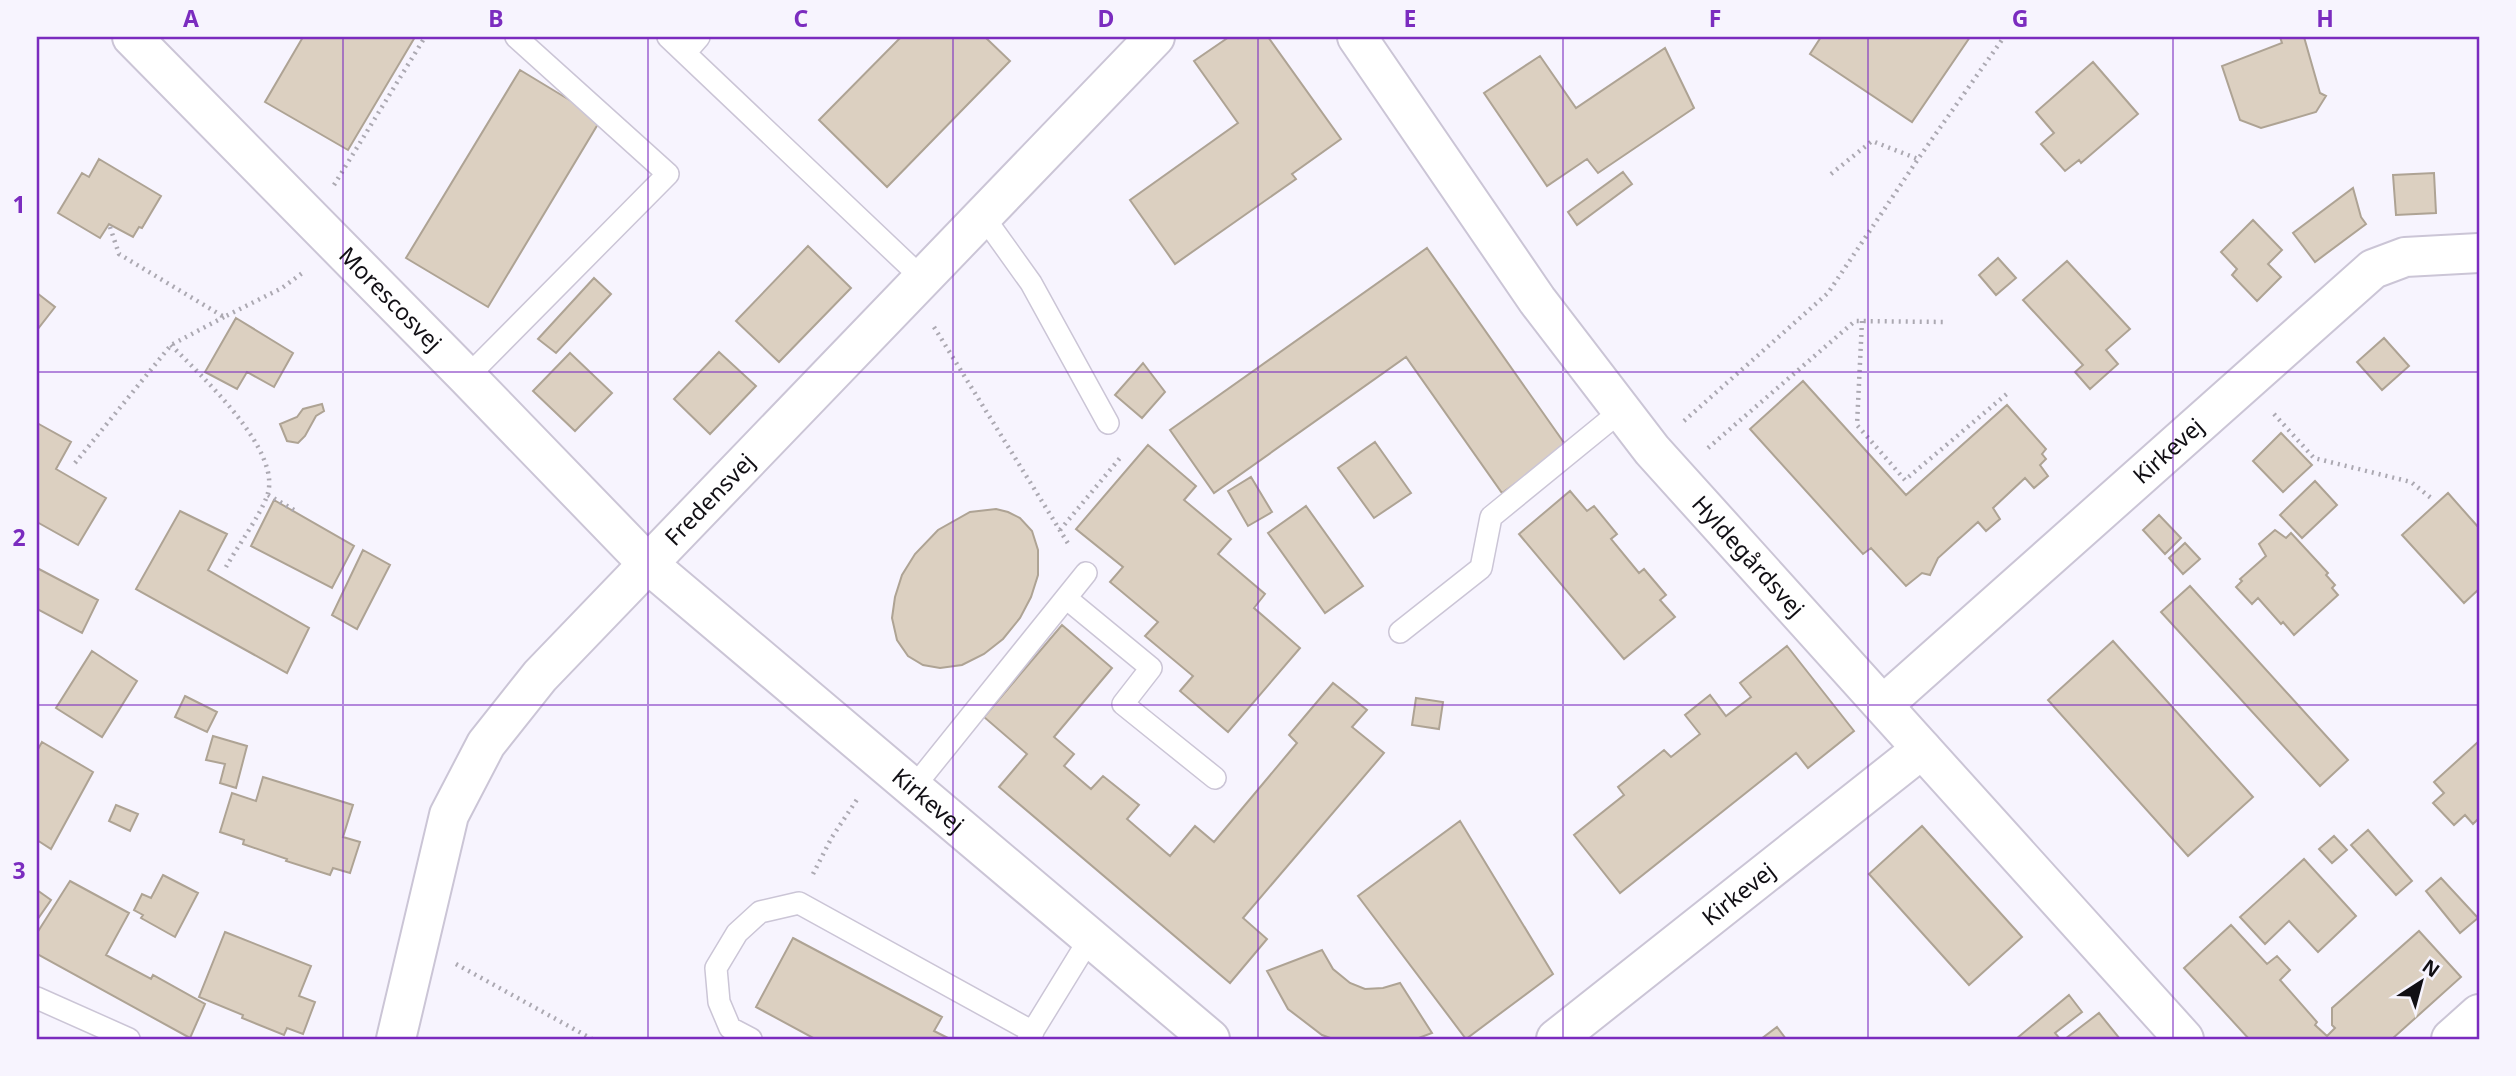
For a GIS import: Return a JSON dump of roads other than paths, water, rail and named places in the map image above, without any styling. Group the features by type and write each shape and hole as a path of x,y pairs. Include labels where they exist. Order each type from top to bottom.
{"street":[{"name":"Morescosvej","path":"132,37 647,563"},
{"name":"Fredensvej","path":"396,1039 449,815 486,744 540,676 1155,37"},
{"name":"Hyldegårdsvej","path":"1357,37 1537,300 1664,463 2184,1039"},
{"name":"Kirkevej","path":"1883,705 2380,265 2405,257 2479,253"},
{"name":"Kirkevej","path":"647,563 1210,1039"},
{"name":"Kirkevej","path":"1556,1039 1922,749"},
{"path":"2451,1039 2479,1014"}],"lane":[{"path":"467,377 668,174 516,37"},
{"path":"668,37 914,289"},
{"path":"685,53 699,37"},
{"path":"983,216 1031,283 1108,423"},
{"path":"1400,632 1481,568 1491,517 1622,410"},
{"path":"914,789 1086,573"},
{"path":"1066,598 1152,668 1123,704 1215,778"},
{"path":"751,1039 730,1028 719,1002 716,968 737,933 760,912 799,903 1030,1036 1090,937"},
{"path":"37,998 129,1039"}]}
